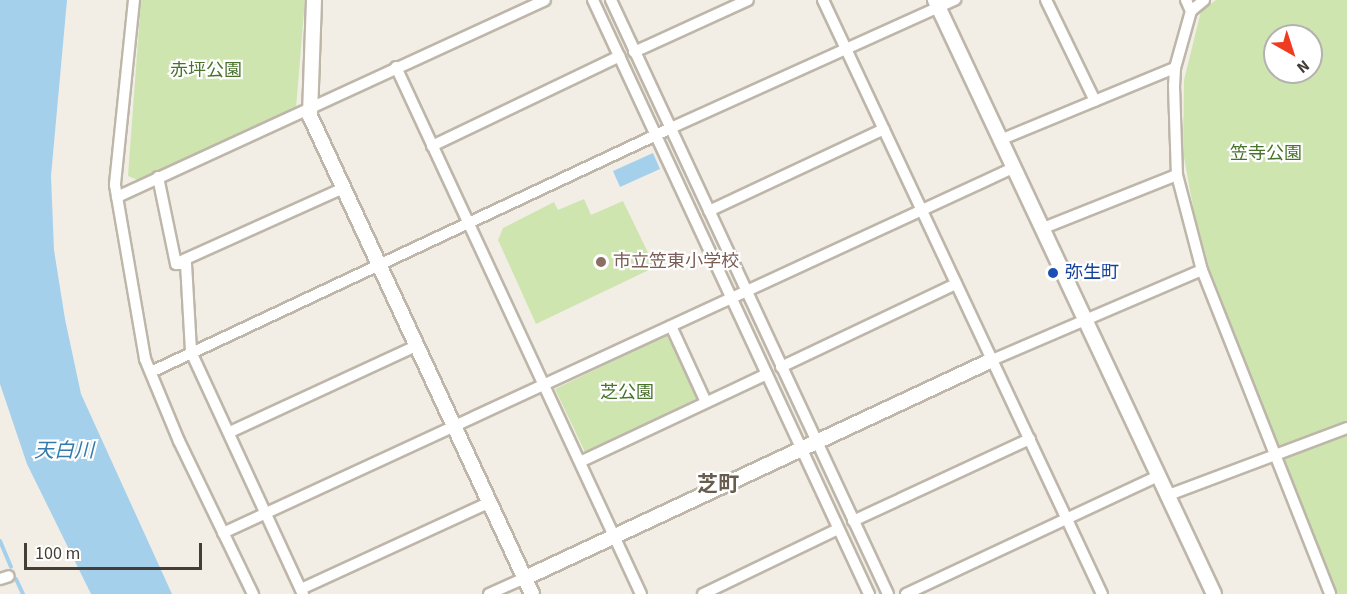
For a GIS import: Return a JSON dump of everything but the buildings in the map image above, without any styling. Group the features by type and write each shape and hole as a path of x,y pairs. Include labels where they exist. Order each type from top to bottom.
{"street":[{"path":"134,0 117,197 145,359 179,441 253,594"},
{"path":"315,0 310,109 344,189 381,264 532,594"},
{"path":"117,197 545,0"},
{"path":"593,0 869,594"},
{"path":"611,0 815,442 888,594"},
{"path":"634,52 748,0"},
{"path":"823,0 1102,594"},
{"path":"151,372 468,222 846,49 937,4 955,0"},
{"path":"1046,0 1095,101"},
{"path":"1204,0 1189,5 1175,68 1178,176 1202,270 1330,594"},
{"path":"937,4 1156,477 1214,594"},
{"path":"432,146 620,56"},
{"path":"396,67 544,386 582,462 641,594"},
{"path":"1000,140 1175,68"},
{"path":"709,211 884,129"},
{"path":"223,533 1013,168"},
{"path":"1041,229 1178,176"},
{"path":"158,177 176,264"},
{"path":"176,264 344,189"},
{"path":"176,264 186,264 191,352 268,513 302,591 490,502"},
{"path":"489,594 1083,319 1202,270"},
{"path":"781,367 956,284"},
{"path":"671,326 706,402"},
{"path":"230,432 418,345"},
{"path":"582,462 767,374"},
{"path":"1166,496 1275,453 1347,428"},
{"path":"853,522 1030,439"},
{"path":"906,594 1156,477"},
{"path":"703,594 838,529"}],"green space":[{"name":"赤坪公園","path":"141,0 305,0 296,108 138,180 128,176"},
{"name":"笠寺公園","path":"1216,0 1347,0 1347,594 1336,594 1209,267 1194,212 1183,152 1184,80 1201,11"},
{"path":"584,199 591,215 623,201 655,267 536,324 498,240 503,228 554,202 558,210"},
{"name":"芝公園","path":"669,334 700,397 585,452 555,389"}],"water":[{"name":"天白川","path":"0,0 67,0 51,176 54,250 65,319 81,394 172,594 91,594 27,464 0,384"},
{"path":"653,153 660,169 620,187 613,171"}],"waterway":[{"path":"0,541 11,567"},
{"path":"16,579 23,594"}],"place":[{"name":"市立笠東小学校","path":"601,262"},
{"name":"弥生町","path":"1053,273"}],"district":[{"name":"芝町","path":"718,484"}]}
